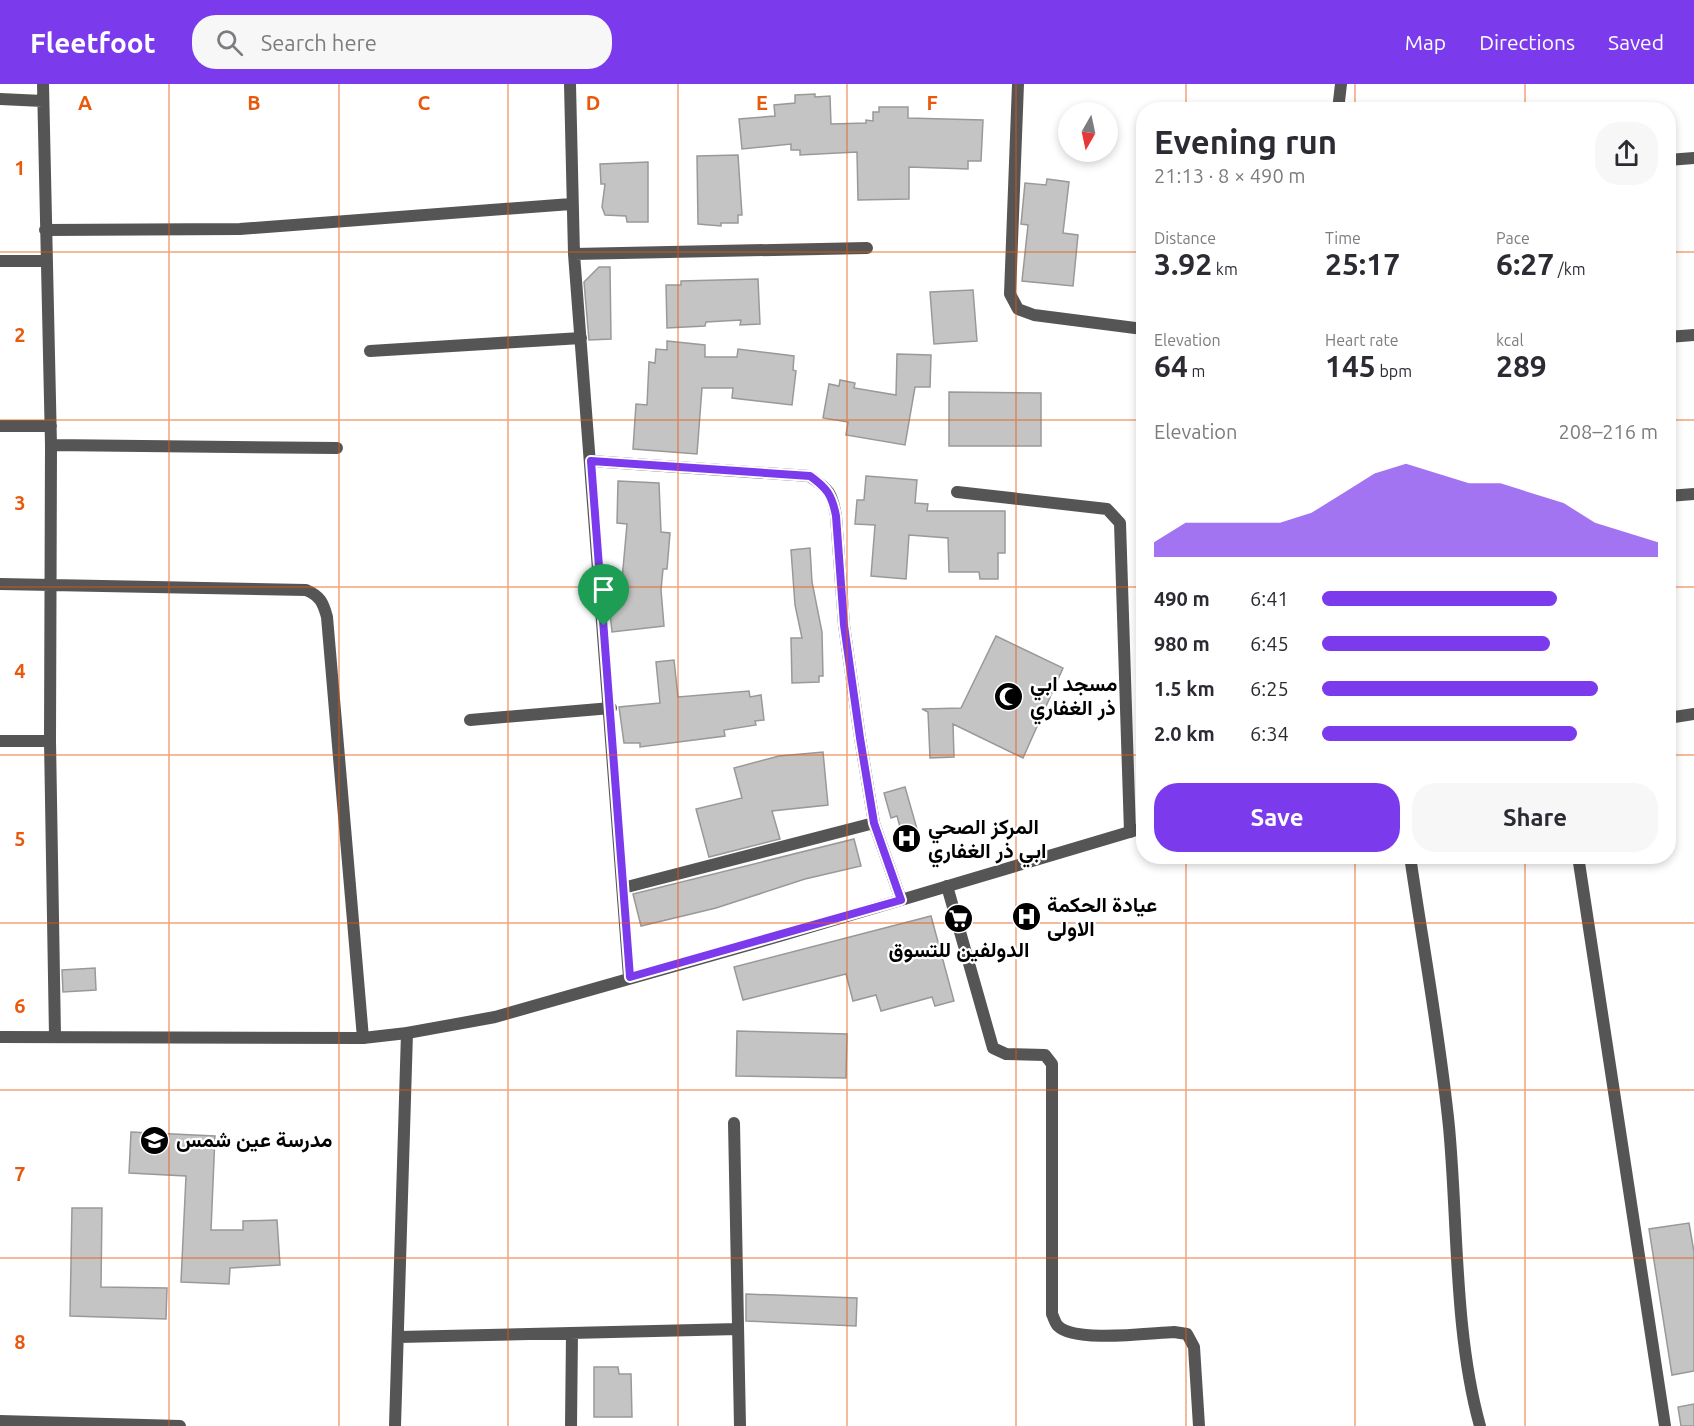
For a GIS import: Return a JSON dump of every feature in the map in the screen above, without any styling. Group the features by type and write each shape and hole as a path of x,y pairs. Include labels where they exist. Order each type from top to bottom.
{"street":[{"path":"43,84 51,426 50,741 55,1036"},
{"path":"570,84 571,204 574,254 611,708 630,977"},
{"path":"1018,84 1010,294 1018,309 1034,315 1136,328"},
{"path":"1339,102 1341,84"},
{"path":"0,99 43,101"},
{"path":"1676,159 1694,158"},
{"path":"45,230 240,229 571,204"},
{"path":"574,254 867,248"},
{"path":"0,261 46,261"},
{"path":"1676,336 1694,335"},
{"path":"370,351 581,338"},
{"path":"0,426 51,426"},
{"path":"51,445 337,448"},
{"path":"591,461 810,476 826,487 833,499 836,516 844,625 874,823 901,900"},
{"path":"957,492 1107,508 1120,522 1130,832"},
{"path":"1676,495 1694,494"},
{"path":"0,584 306,590 317,595 324,604 363,1038"},
{"path":"470,720 611,708"},
{"path":"1676,717 1694,714"},
{"path":"0,741 50,741"},
{"path":"623,888 874,823"},
{"path":"0,1037 363,1038 407,1033 495,1017 1136,830"},
{"path":"1411,864 1449,1127 1456,1248 1471,1396 1480,1426"},
{"path":"1579,864 1665,1426"},
{"path":"947,886 993,1048 1006,1054 1045,1055 1052,1064 1052,1314 1057,1325 1068,1333 1090,1335 1174,1332 1188,1334 1194,1347 1199,1426"},
{"path":"395,1426 407,1033"},
{"path":"734,1123 740,1426"},
{"path":"399,1336 738,1329"},
{"path":"571,1426 572,1333"},
{"path":"0,1421 78,1425 180,1426"}],"building":[{"path":"815,94 815,97 830,96 831,124 873,121 873,112 879,112 879,107 908,107 908,118 983,120 981,161 968,161 968,169 909,167 909,199 858,200 857,152 800,155 800,150 791,150 791,144 742,149 739,119 775,116 774,105 795,103 795,95"},
{"path":"738,155 742,215 738,215 738,223 721,223 721,226 698,224 697,156"},
{"path":"648,162 648,222 627,222 626,216 605,215 602,207 605,184 601,184 600,164"},
{"path":"1047,179 1069,182 1063,233 1078,235 1073,286 1022,281 1028,225 1021,224 1025,183 1046,185"},
{"path":"599,267 610,267 611,339 589,340 584,282"},
{"path":"758,279 760,324 740,325 741,320 706,322 705,326 667,328 666,285 681,285 681,281"},
{"path":"973,290 977,341 934,344 930,292"},
{"path":"667,341 705,345 705,357 737,357 738,349 794,356 793,370 796,371 792,405 732,398 733,388 702,388 697,454 633,449 636,404 647,405 649,362 655,363 656,349 667,350"},
{"path":"897,354 931,355 930,387 915,387 905,445 846,435 848,422 823,418 829,384 839,386 840,380 855,383 854,388 896,395"},
{"path":"949,392 1041,393 1041,446 949,446"},
{"path":"866,476 917,480 915,503 928,504 927,511 1005,511 1005,553 998,553 998,579 980,579 979,572 949,572 948,538 909,535 906,579 871,576 875,525 855,524 857,500 864,500"},
{"path":"618,481 659,483 661,532 670,533 667,569 663,569 661,590 664,626 612,632 609,603 620,602 627,524 617,523"},
{"path":"810,548 812,582 822,632 823,676 819,676 819,682 792,683 791,638 802,638 795,605 791,550"},
{"name":"مسجد ابي ذر الغفاري","path":"996,636 1063,668 1023,758 953,724 954,757 930,758 928,712 922,709 961,708"},
{"path":"674,660 678,697 749,691 750,697 761,695 764,720 755,721 756,725 724,730 725,736 640,747 640,743 624,743 619,707 660,703 656,662"},
{"path":"823,752 828,805 772,811 780,839 709,857 696,809 742,798 734,768 779,756"},
{"path":"905,787 917,829 902,834 897,816 891,818 884,793"},
{"path":"854,839 861,866 805,879 716,908 641,926 633,894"},
{"path":"931,916 954,1001 935,1006 932,997 881,1011 876,995 853,1001 846,974 743,1000 734,967"},
{"path":"95,968 96,990 63,992 62,970"},
{"path":"737,1031 847,1034 846,1078 736,1076"},
{"path":"131,1132 215,1136 211,1230 243,1230 243,1221 277,1220 280,1265 230,1268 229,1284 181,1282 186,1176 129,1173"},
{"path":"72,1208 102,1208 101,1287 167,1288 166,1319 70,1316"},
{"path":"1689,1223 1694,1252 1694,1371 1672,1375 1649,1229"},
{"path":"746,1294 857,1298 856,1326 746,1321"},
{"path":"594,1367 618,1367 619,1374 631,1374 632,1417 594,1417"},
{"path":"1694,1404 1694,1426 1681,1426 1678,1407"}],"place":[{"name":"مسجد ابي ذر الغفاري","path":"1009,696"},
{"name":"المركز الصحي ابي ذر الغفاري","path":"907,839"},
{"name":"عيادة الحكمة الاولى","path":"1026,917"},
{"name":"الدولفين للتسوق","path":"959,919"},
{"name":"مدرسة عين شمس","path":"155,1140"}],"route":[{"path":"591,461 810,476 826,487 833,499 836,516 844,625 874,823 901,900 630,977 604,626 591,461"}]}
